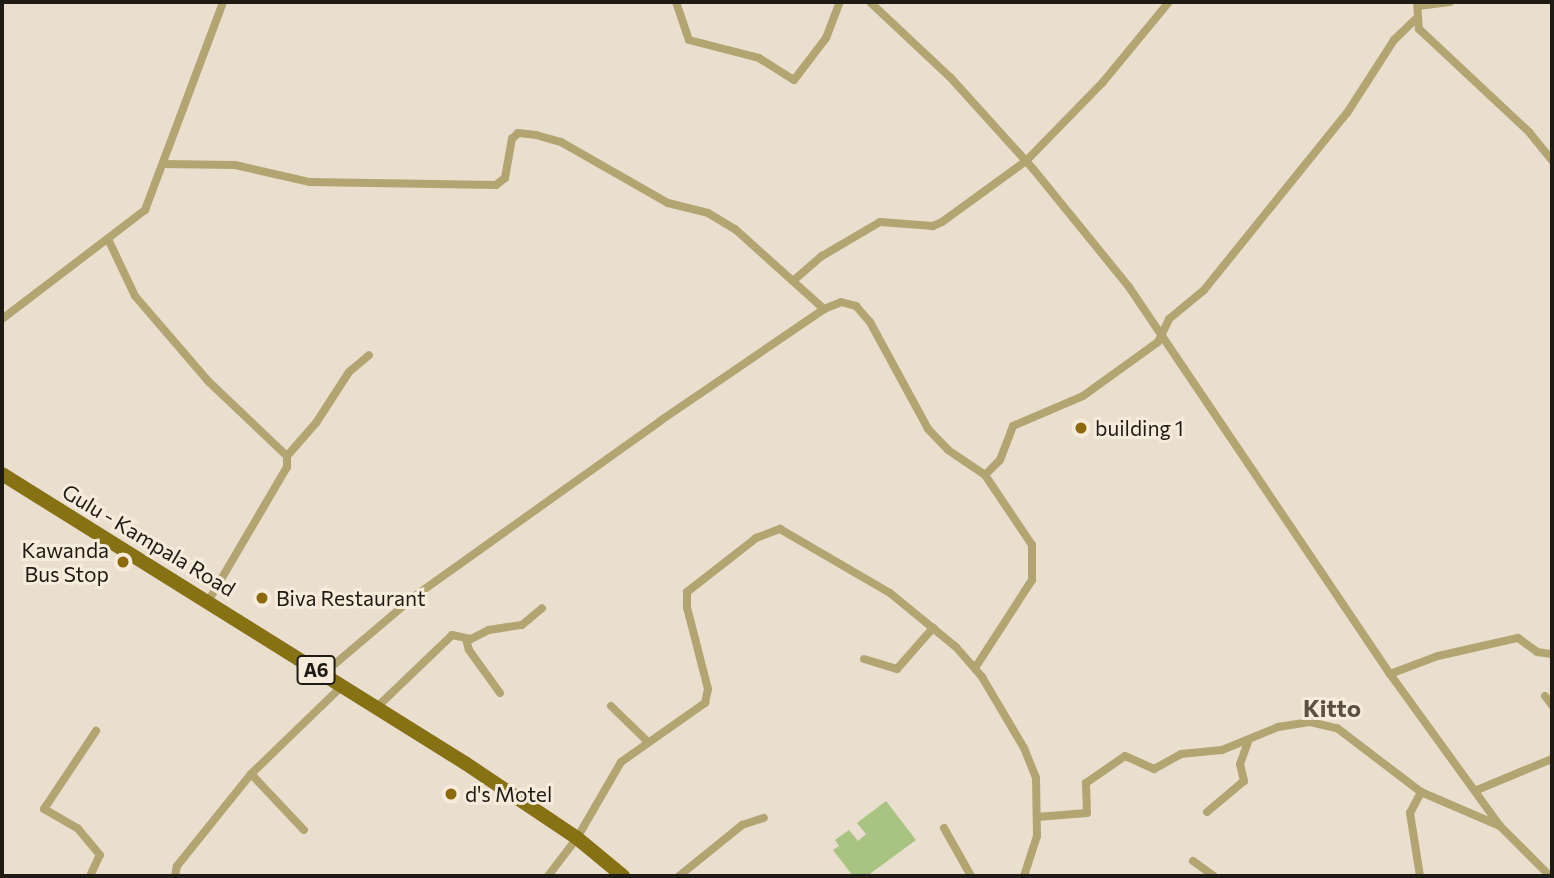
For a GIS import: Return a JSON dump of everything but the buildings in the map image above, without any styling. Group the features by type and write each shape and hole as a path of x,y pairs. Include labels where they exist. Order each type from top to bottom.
{"main road":[{"name":"Gulu - Kampala Road","path":"2,474 116,549 209,600 577,838 623,876"}],"street":[{"path":"2,319 109,241 145,210 223,2"},
{"path":"676,2 689,40 760,58 794,80 827,38 840,2"},
{"path":"870,2 950,77 1083,228 1161,335 1390,674 1477,790 1500,826 1550,876"},
{"path":"793,281 822,256 880,222 933,226 942,222 1026,162 1103,82 1169,2"},
{"path":"985,475 1000,460 1013,426 1083,396 1161,335 1169,319 1204,290 1322,144 1394,40 1416,19 1418,4 1450,2"},
{"path":"1416,19 1431,42 1530,132 1552,160"},
{"path":"164,164 235,166 310,182 496,185 505,178 512,139 518,134 536,135 561,142 668,203 708,213 735,229 824,309"},
{"path":"109,241 135,296 208,380 288,456"},
{"path":"323,674 415,596 824,309 841,302 856,306 896,363 928,429 948,450 985,475 1025,531 1034,562 1032,580 1021,603 975,668"},
{"path":"209,600 287,467 288,456 316,423 349,372 369,355"},
{"path":"548,876 577,838 621,762 697,712 708,696 687,607 687,592 773,529 780,529 852,568 933,628 975,668 1032,767 1037,836 1024,876"},
{"path":"376,708 448,638 466,639 522,625 542,608"},
{"path":"864,659 897,669 933,628"},
{"path":"1390,674 1438,656 1518,638 1537,652 1552,654"},
{"path":"466,639 500,693"},
{"path":"175,876 177,866 251,774 341,687"},
{"path":"1545,696 1552,705"},
{"path":"611,706 648,742"},
{"path":"1037,817 1087,813 1086,783 1125,756 1154,769 1181,754 1209,753 1248,742 1287,724 1327,724 1352,736 1421,792 1500,826"},
{"path":"90,876 100,855 77,828 44,809 96,731"},
{"path":"1207,811 1244,781 1240,764 1248,742"},
{"path":"1477,790 1552,759"},
{"path":"251,774 304,830"},
{"path":"1420,876 1410,813 1421,792"},
{"path":"679,876 742,825 764,818"},
{"path":"944,828 971,876"},
{"path":"1193,861 1214,876"}],"green space":[{"path":"886,801 916,840 867,876 853,876 833,850 839,846 835,840 849,830 858,841 866,834 857,823"}],"place":[{"name":"building 1","path":"1081,428"},
{"name":"Kawanda Bus Stop","path":"123,562"},
{"name":"Biva Restaurant","path":"262,598"},
{"name":"d's Motel","path":"451,794"}],"district":[{"name":"Kitto","path":"1332,708"}]}
